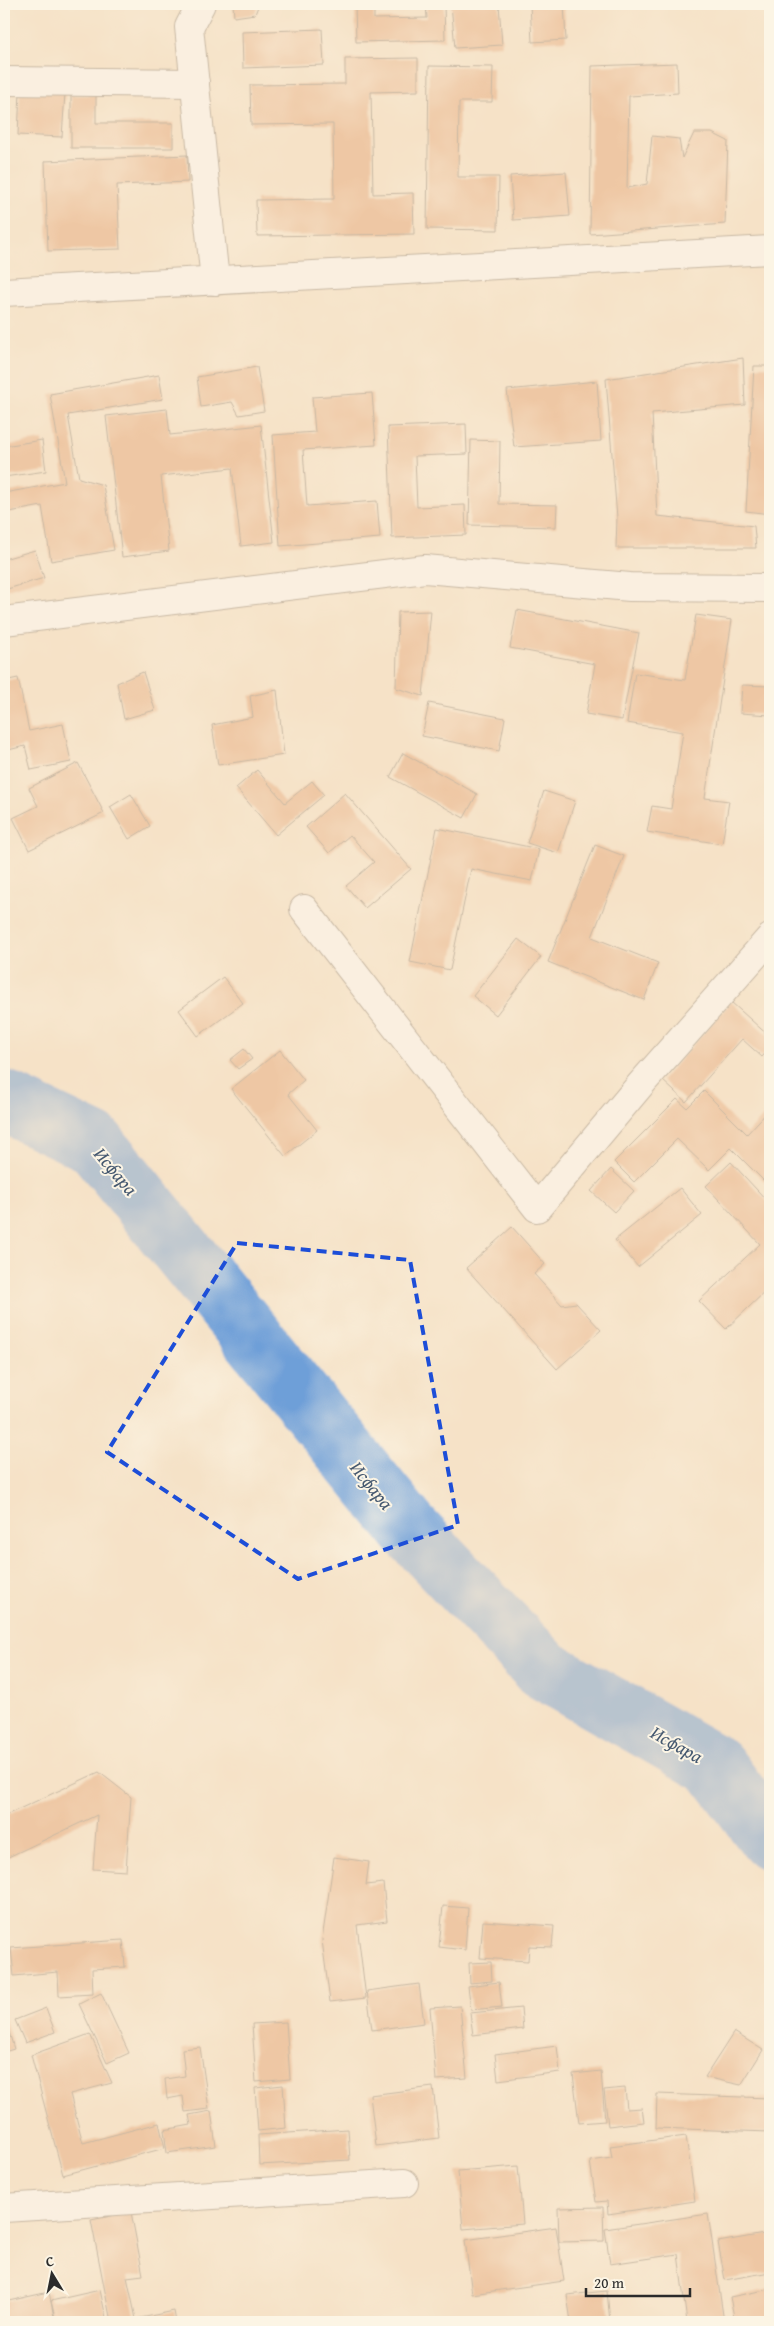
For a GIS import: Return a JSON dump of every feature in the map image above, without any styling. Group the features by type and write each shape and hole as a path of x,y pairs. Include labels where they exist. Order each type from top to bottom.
{"street":[{"path":"201,4 189,27 215,281"},
{"path":"4,81 195,83"},
{"path":"4,292 770,250"},
{"path":"4,621 426,569 630,588 770,588"},
{"path":"304,909 537,1208 642,1084 770,938"},
{"path":"4,2208 404,2183"}],"highlighted area":[{"path":"237,1243 410,1260 458,1525 298,1579 107,1452"}],"building":[{"path":"233,4 259,4 255,14 234,17"},
{"path":"355,4 374,4 374,19 427,18 426,4 444,4 445,40 356,42"},
{"path":"451,4 499,4 502,45 455,48"},
{"path":"530,4 564,4 566,40 532,42"},
{"path":"322,29 324,65 243,68 242,32"},
{"path":"418,58 418,91 371,92 373,194 413,193 414,234 257,236 256,200 334,199 333,124 251,125 250,85 345,84 345,59"},
{"path":"677,63 678,93 629,96 627,188 647,184 652,136 679,139 682,158 694,133 712,133 728,141 725,224 590,234 592,66"},
{"path":"429,66 493,67 492,102 459,102 458,177 499,177 498,230 427,229"},
{"path":"20,92 65,93 62,137 18,135"},
{"path":"71,95 96,95 96,123 173,123 173,148 71,148"},
{"path":"187,155 188,182 117,185 120,249 48,251 45,161"},
{"path":"566,172 570,216 513,220 510,176"},
{"path":"4,193 6,193 7,238 4,238"},
{"path":"743,358 745,405 652,413 657,516 754,526 756,548 616,548 617,518 606,379"},
{"path":"754,366 770,366 770,514 746,511"},
{"path":"257,367 264,411 239,415 232,402 201,407 197,377"},
{"path":"159,375 163,399 68,415 79,478 103,485 114,550 51,561 42,506 4,513 4,493 65,482 50,394"},
{"path":"597,381 601,441 514,447 507,390"},
{"path":"372,393 376,445 303,450 307,506 377,501 380,538 280,546 273,435 315,432 312,397"},
{"path":"167,409 170,435 261,425 274,542 241,546 232,468 161,476 169,551 122,557 106,416"},
{"path":"466,424 467,454 415,456 417,507 465,505 466,535 392,538 388,427"},
{"path":"42,440 46,471 4,477 4,446"},
{"path":"471,440 500,441 499,504 557,505 556,527 469,525"},
{"path":"35,550 44,578 4,590 4,559"},
{"path":"517,610 639,633 622,720 586,714 595,664 510,648"},
{"path":"431,611 423,696 396,688 398,612"},
{"path":"696,615 732,620 705,798 729,801 722,844 647,832 652,806 671,809 683,732 627,723 635,673 685,680"},
{"path":"143,672 155,710 124,719 117,683"},
{"path":"18,678 29,731 63,724 71,762 31,770 25,746 4,751 4,681"},
{"path":"742,685 770,686 770,715 740,713"},
{"path":"277,690 284,755 218,765 212,725 253,717 250,696"},
{"path":"429,703 505,718 499,751 422,736"},
{"path":"403,753 477,794 464,818 390,777"},
{"path":"78,763 104,813 29,850 13,818 38,806 29,788"},
{"path":"257,770 285,803 312,781 324,795 276,835 236,788"},
{"path":"544,791 575,801 558,853 527,843"},
{"path":"345,793 411,869 365,908 346,886 374,862 350,835 329,853 306,827"},
{"path":"131,794 150,826 129,839 110,807"},
{"path":"437,828 539,849 532,881 471,869 450,970 410,962"},
{"path":"595,845 624,856 592,937 658,963 644,1000 548,962"},
{"path":"518,939 541,957 496,1015 473,996"},
{"path":"223,977 243,1003 198,1036 179,1010"},
{"path":"731,1002 770,1037 770,1048 762,1057 742,1039 686,1102 662,1080"},
{"path":"244,1049 252,1059 238,1069 230,1060"},
{"path":"280,1050 304,1080 288,1094 317,1130 285,1156 231,1089"},
{"path":"704,1091 747,1134 770,1109 770,1146 768,1148 770,1151 770,1187 731,1148 709,1170 677,1139 634,1182 614,1162 677,1099 687,1108"},
{"path":"731,1162 770,1204 770,1287 726,1329 699,1301 760,1244 706,1186"},
{"path":"611,1169 634,1191 614,1212 591,1191"},
{"path":"680,1188 702,1215 638,1267 615,1240"},
{"path":"512,1227 545,1264 534,1274 562,1305 576,1303 601,1330 557,1369 466,1268"},
{"path":"99,1772 131,1797 126,1871 93,1869 97,1815 4,1859 4,1816"},
{"path":"334,1857 369,1862 366,1885 383,1883 387,1921 357,1925 366,1998 330,2002 322,1940"},
{"path":"443,1906 468,1908 465,1950 439,1947"},
{"path":"483,1921 554,1926 552,1947 529,1946 528,1961 480,1958"},
{"path":"123,1940 125,1967 92,1969 93,1994 59,1996 58,1972 14,1976 11,1948"},
{"path":"491,1962 492,1981 470,1983 469,1963"},
{"path":"499,1982 502,2007 471,2010 468,1986"},
{"path":"419,1984 424,2023 372,2030 367,1991"},
{"path":"101,1993 129,2053 107,2063 79,2004"},
{"path":"460,2006 467,2078 436,2080 430,2008"},
{"path":"46,2008 55,2032 25,2043 15,2020"},
{"path":"521,2008 523,2029 473,2035 470,2013"},
{"path":"4,2015 14,2049 4,2052"},
{"path":"286,2022 290,2079 256,2082 252,2024"},
{"path":"734,2032 763,2050 741,2085 705,2077"},
{"path":"90,2034 112,2083 70,2094 83,2143 159,2123 165,2148 63,2175 31,2055"},
{"path":"557,2046 560,2072 498,2080 495,2054"},
{"path":"200,2047 209,2109 185,2112 183,2096 167,2099 165,2079 185,2076 182,2049"},
{"path":"601,2071 605,2121 579,2123 573,2074"},
{"path":"283,2085 286,2128 258,2131 255,2088"},
{"path":"433,2087 439,2138 376,2146 370,2095"},
{"path":"625,2088 627,2109 642,2108 644,2122 608,2126 604,2090"},
{"path":"657,2094 770,2098 770,2132 656,2128"},
{"path":"211,2111 216,2146 167,2153 164,2130 191,2125 189,2115"},
{"path":"348,2129 350,2160 259,2165 258,2135"},
{"path":"686,2136 695,2201 608,2214 607,2201 596,2202 590,2161 612,2158 610,2146"},
{"path":"518,2166 523,2224 463,2229 458,2171"},
{"path":"603,2207 604,2241 559,2242 558,2208"},
{"path":"131,2212 143,2275 127,2277 136,2319 174,2311 176,2322 111,2322 91,2220"},
{"path":"708,2214 724,2322 687,2322 678,2254 610,2264 605,2229"},
{"path":"556,2227 564,2281 472,2294 465,2240"},
{"path":"770,2233 770,2272 725,2280 718,2242"},
{"path":"770,2289 770,2322 735,2322 730,2297"},
{"path":"100,2290 107,2322 56,2322 51,2301"},
{"path":"607,2291 610,2322 571,2322 567,2295"},
{"path":"49,2292 55,2322 4,2322 4,2302"}],"waterway":[{"name":"Исфара","path":"4,1101 95,1144 408,1528 543,1669 715,1766 770,1839"}]}
